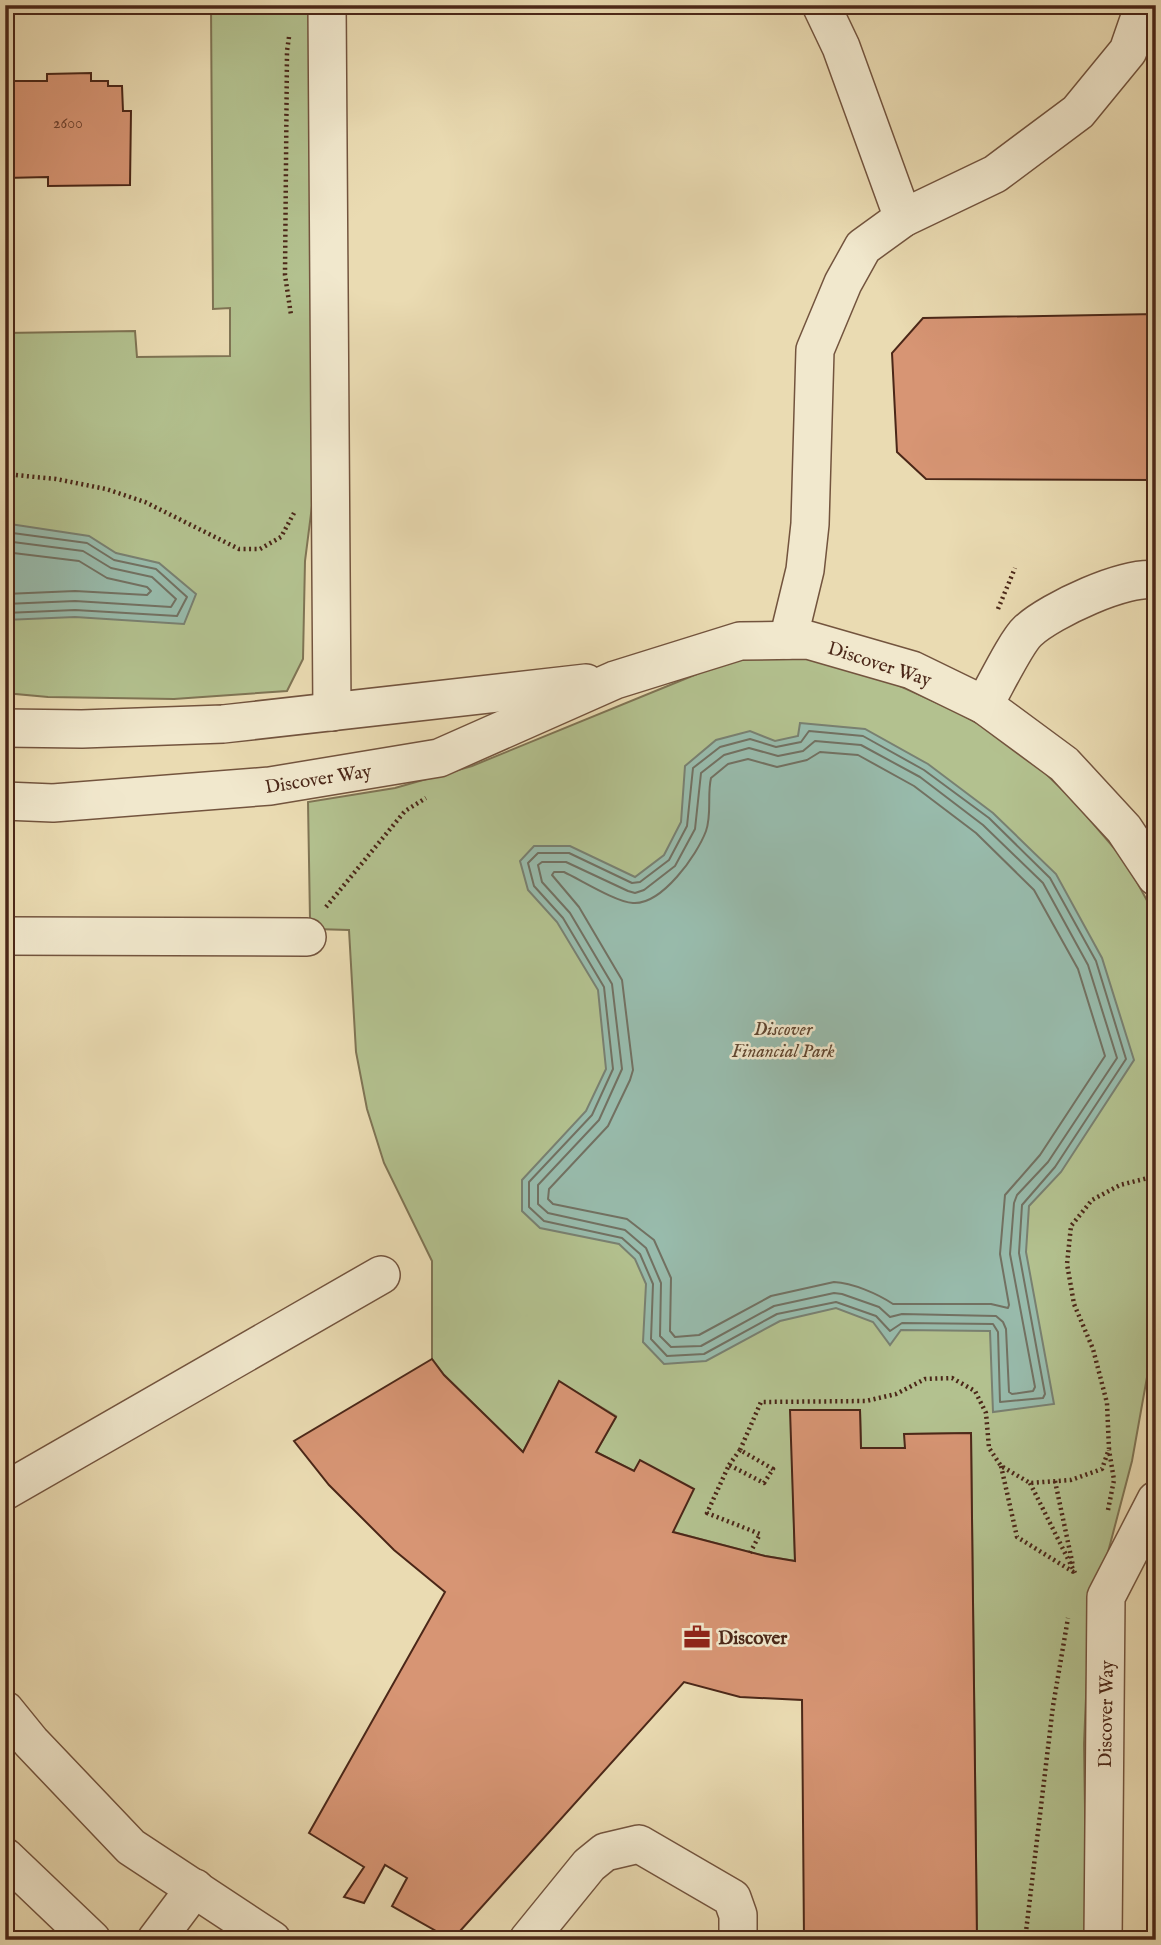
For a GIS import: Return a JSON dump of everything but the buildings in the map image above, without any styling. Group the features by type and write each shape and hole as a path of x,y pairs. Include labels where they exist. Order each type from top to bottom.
{"street":[{"path":"327,5 332,712"},
{"path":"821,5 841,47 903,218"},
{"path":"788,640 805,570 810,524 815,350 863,247 903,218 995,174 1078,112 1128,51 1144,5"},
{"path":"984,705 1027,632 1074,601 1143,578 1156,580"},
{"name":"Discover Way","path":"5,801 52,803 270,786 439,758 615,680 740,641 808,640 912,670 984,705 1064,764 1124,829 1153,867"},
{"name":"Discover Way","path":"5,728 82,729 223,724 615,680"},
{"path":"5,936 314,925"},
{"path":"5,1491 381,1275"},
{"name":"Discover Way","path":"1103,1940 1106,1597 1156,1500"},
{"path":"5,1710 31,1742 131,1847 272,1940"},
{"path":"528,1940 589,1865 605,1852 639,1844 732,1898 737,1915 738,1940"},
{"path":"5,1857 92,1940"},
{"path":"156,1940 195,1888"}],"path":[{"path":"289,34 285,275 292,326"},
{"path":"5,474 56,479 106,489 145,502 239,550 260,549 281,537 296,509"},
{"path":"997,611 1015,568"},
{"path":"314,925 405,811 431,794"},
{"path":"1103,1521 1114,1480 1108,1449 1107,1403 1093,1349 1074,1304 1067,1264 1071,1226 1092,1200 1120,1185 1156,1177"},
{"path":"750,1553 760,1534 707,1513 729,1465 740,1450 761,1402 866,1401 896,1394 925,1379 952,1378 975,1391 986,1413 989,1448 1001,1466 1017,1537 1075,1573"},
{"path":"1030,1483 1071,1480 1101,1469 1108,1449"},
{"path":"729,1465 764,1483 773,1469 740,1450"},
{"path":"1001,1466 1030,1483 1075,1573"},
{"path":"1055,1481 1075,1573"},
{"path":"1073,1585 1075,1573 1081,1563"},
{"path":"1025,1940 1053,1706 1069,1610"}],"green space":[{"path":"211,5 318,5 313,498 305,561 303,659 287,691 174,699 48,697 5,693 5,333 135,331 137,357 230,356 230,308 213,309"},
{"name":"Discover Financial Park","path":"740,654 816,659 880,677 953,710 1016,745 1073,800 1126,862 1156,917 1156,1327 1132,1461 1102,1575 1088,1651 1084,1744 1087,1940 977,1940 971,1433 905,1434 905,1448 861,1448 860,1410 791,1410 795,1561 673,1532 634,1471 596,1452 616,1416 559,1382 523,1452 444,1375 432,1359 432,1261 384,1163 367,1109 356,1052 349,930 315,929 310,919 308,802 395,788 472,766"}],"water":[{"path":"10,524 89,536 116,553 159,563 196,594 184,624 75,617 5,620 5,526"},
{"path":"800,723 865,729 928,764 993,813 1056,874 1102,958 1134,1060 1061,1172 1029,1206 1026,1252 1054,1404 993,1412 990,1331 901,1330 890,1345 873,1322 836,1308 780,1321 706,1361 664,1364 643,1342 646,1284 635,1259 619,1244 540,1228 522,1211 522,1180 586,1111 606,1069 598,990 557,922 528,890 520,861 534,846 570,846 635,877 664,855 681,822 685,766 716,740 750,731 775,741 798,736"}],"place":[{"name":"Discover","path":"697,1637"}]}
